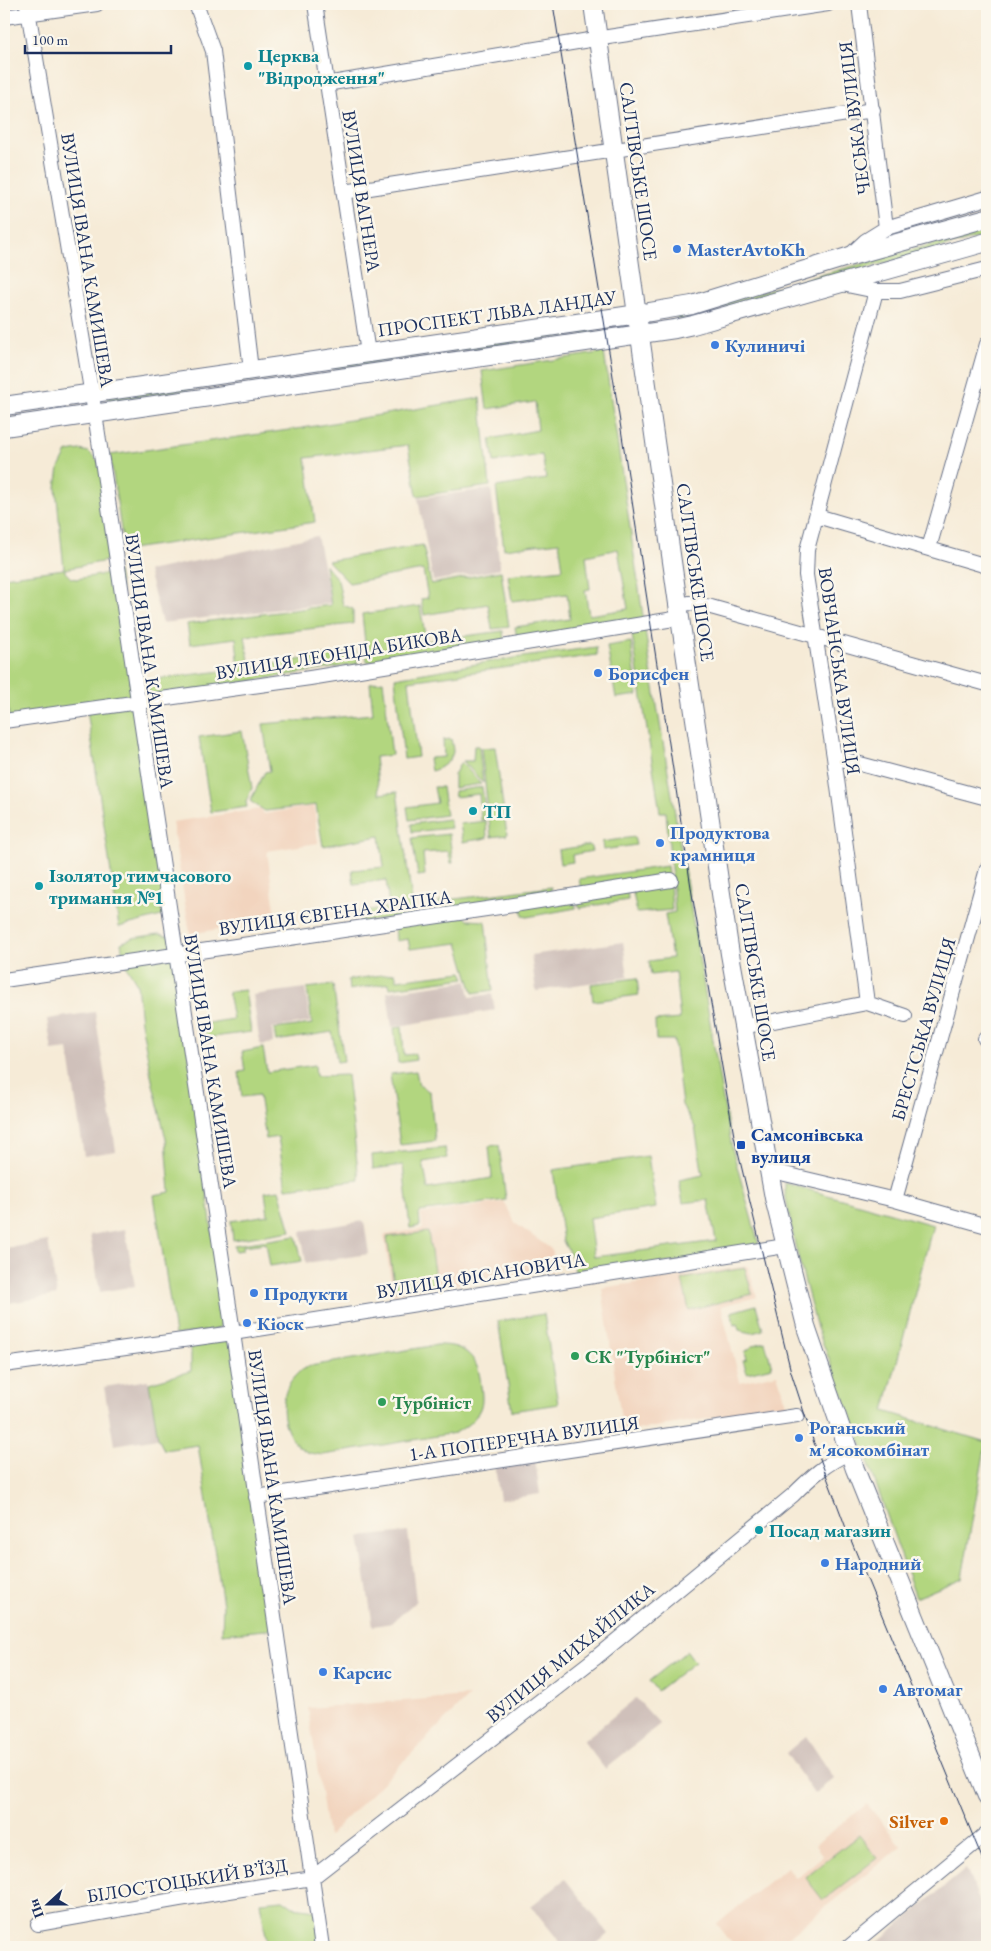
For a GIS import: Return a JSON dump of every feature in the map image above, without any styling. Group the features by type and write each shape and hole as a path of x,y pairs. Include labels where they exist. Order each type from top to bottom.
{"main road":[{"name":"САЛТІВСЬКЕ ШОСЕ","path":"593,4 679,612 742,1027 768,1170 807,1330 849,1453 987,1796"},
{"name":"ПРОСПЕКТ ЛЬВА ЛАНДАУ","path":"4,406 692,305 987,218"},
{"path":"4,427 693,325 987,242"}],"street":[{"path":"4,17 28,9 97,4"},
{"path":"196,4 213,51 251,370"},
{"name":"ВУЛИЦЯ ВАГНЕРА","path":"315,4 368,354"},
{"path":"326,84 598,39 828,4"},
{"name":"ЧЕСЬКА ВУЛИЦЯ","path":"859,4 886,228"},
{"name":"ВУЛИЦЯ ІВАНА КАМИШЕВА","path":"28,9 95,414 137,704 233,1333 322,1947"},
{"path":"344,192 873,110"},
{"path":"848,258 865,241 886,228 987,198"},
{"path":"841,284 876,291 900,291 987,269"},
{"name":"ВОВЧАНСЬКА ВУЛИЦЯ","path":"867,1003 834,757 814,636 805,564 807,550 876,291"},
{"path":"929,548 987,344"},
{"path":"817,516 987,566"},
{"name":"ВУЛИЦЯ ЛЕОНІДА БИКОВА","path":"4,721 137,704 679,612 690,603 711,607 987,684"},
{"path":"834,757 987,798"},
{"name":"БРЕСТСЬКА ВУЛИЦЯ","path":"895,1200 982,906 987,869"},
{"name":"ВУЛИЦЯ ЄВГЕНА ХРАПКА","path":"4,980 672,880"},
{"path":"742,1027 867,1003 905,1016"},
{"path":"768,1170 895,1200 987,1226"},
{"name":"ВУЛИЦЯ ФІСАНОВИЧА","path":"4,1365 233,1333 785,1246"},
{"name":"1-А ПОПЕРЕЧНА ВУЛИЦЯ","path":"256,1497 797,1416"},
{"name":"ВУЛИЦЯ МИХАЙЛИКА","path":"312,1878 594,1659 792,1495 816,1472 849,1453"},
{"path":"849,1947 987,1833"},
{"name":"БІЛОСТОЦЬКИЙ В’ЇЗД","path":"38,1924 312,1878"}],"shaded area":[{"path":"491,489 500,569 433,581 418,498"},
{"path":"317,536 331,603 162,623 148,571"},
{"path":"314,806 318,843 267,851 276,919 190,934 172,822 261,809 264,814"},
{"path":"623,942 628,977 536,991 531,955"},
{"path":"467,981 470,997 492,994 495,1010 392,1027 387,992"},
{"path":"305,988 310,1022 272,1028 273,1043 260,1045 253,995"},
{"path":"95,1012 116,1151 84,1156 68,1049 52,1051 47,1019"},
{"path":"504,1202 516,1224 551,1249 556,1270 393,1294 384,1235 423,1229 421,1214"},
{"path":"364,1221 369,1254 306,1263 301,1231"},
{"path":"125,1229 135,1286 100,1292 90,1235"},
{"path":"48,1241 57,1295 4,1304 4,1249"},
{"path":"748,1266 757,1297 721,1306 740,1382 777,1374 787,1406 623,1432 602,1288"},
{"path":"148,1380 158,1438 114,1445 104,1387"},
{"path":"535,1460 540,1494 500,1500 495,1467"},
{"path":"408,1532 416,1601 392,1623 373,1626 359,1537"},
{"path":"469,1696 328,1837 308,1708"},
{"path":"636,1698 660,1724 605,1769 583,1741"},
{"path":"806,1736 834,1778 814,1794 786,1753"},
{"path":"867,1804 901,1846 776,1947 735,1947 717,1924 787,1867 796,1878 823,1856 815,1845"},
{"path":"966,1869 987,1919 987,1947 871,1947"},
{"path":"565,1879 609,1934 592,1947 564,1947 531,1906"}],"green space":[{"path":"987,229 987,235 678,320 676,315"},
{"path":"593,326 594,332 108,401 108,396"},
{"path":"604,352 651,670 722,1094 732,1148 760,1249 576,1276 573,1260 563,1241 553,1170 648,1156 656,1208 589,1218 594,1257 716,1241 708,1200 683,1203 679,1180 703,1175 695,1127 682,1105 674,1040 656,1040 655,1021 680,1019 675,972 651,975 649,961 672,958 665,914 675,912 666,812 660,812 630,622 517,638 515,627 570,619 567,594 512,601 508,575 563,569 559,542 504,549 496,487 546,479 542,455 494,462 490,439 538,430 535,402 487,409 482,371","holes":["618,549 628,609 589,615 585,590 590,589 586,556"]},
{"path":"480,398 490,486 417,496 408,445 306,458 315,522 124,550 110,455 303,428"},
{"path":"80,450 89,452 102,465 109,557 106,561 65,569 65,572 71,578 76,579 118,572 169,914 119,927 87,710 10,720 4,679 4,577 64,569 56,488 59,468 67,452"},
{"path":"423,545 431,584 501,571 509,627 492,629 488,604 424,615 421,599 428,598 423,570 349,583 328,561"},
{"path":"325,565 338,580 343,605 353,609 353,624 245,636 250,667 356,651 358,664 150,697 147,680 239,669 236,638 190,644 187,624 331,605"},
{"path":"420,606 426,641 503,631 504,640 367,662 362,614"},
{"path":"631,642 638,695 616,698 607,646"},
{"path":"596,647 597,655 409,681 418,757 404,759 395,678 494,661"},
{"path":"383,681 392,755 375,757 379,794 397,792 414,915 360,923 358,912 389,907 386,880 354,884 352,870 384,867 380,836 323,846 316,805 265,811 250,801 265,772 270,771 263,724 373,714 370,683"},
{"path":"242,731 252,788 246,802 247,807 211,812 199,737"},
{"path":"451,739 452,756 441,767 431,771 429,758 444,757 443,740"},
{"path":"474,746 479,746 483,783 463,761 473,761"},
{"path":"495,747 507,835 491,837 481,748"},
{"path":"461,762 481,784 454,788 454,775"},
{"path":"434,787 442,787 446,815 409,820 407,807 437,803"},
{"path":"482,787 486,819 481,820 479,794 455,797 454,791"},
{"path":"449,819 451,828 412,832 411,824"},
{"path":"486,821 487,838 463,842 460,824"},
{"path":"449,834 453,863 451,863 448,851 423,853 425,875 418,876 412,838"},
{"path":"634,837 636,845 603,850 602,842"},
{"path":"590,845 592,851 572,855 573,862 560,864 558,850"},
{"path":"667,866 668,875 581,889 579,879"},
{"path":"670,882 672,910 637,913 632,888"},
{"path":"551,887 551,895 440,910 439,901"},
{"path":"627,888 628,900 579,908 576,896"},
{"path":"573,897 576,908 527,917 523,916 521,905"},
{"path":"464,916 468,920 485,921 493,990 473,993 458,943 410,949 408,939 396,941 395,925"},
{"path":"159,934 173,937 224,1320 218,1329 175,1335 154,1195 170,1192 166,1139 141,1022 137,984 124,962 121,943 133,938"},
{"path":"462,972 465,978 390,988 389,983 349,990 348,980 395,973 397,980"},
{"path":"637,978 639,995 593,1001 591,984"},
{"path":"333,985 344,1061 337,1062 332,1032 276,1041 274,1029 312,1024 307,988"},
{"path":"245,990 251,1032 205,1038 202,1024 233,1019 228,992"},
{"path":"402,1027 404,1055 415,1054 416,1060 398,1063 394,1028"},
{"path":"263,1048 267,1072 315,1065 316,1076 347,1075 359,1180 286,1188 278,1137 266,1139 259,1095 242,1097 239,1072 245,1071 242,1052"},
{"path":"416,1071 419,1085 430,1092 435,1141 400,1145 390,1074"},
{"path":"499,1145 506,1200 419,1212 420,1226 410,1228 403,1165 373,1169 372,1155 445,1148 447,1158 423,1162 428,1189 492,1178 489,1146"},
{"path":"785,1183 933,1225 884,1411 986,1442 962,1578 916,1598 863,1447 817,1328 795,1245 785,1193"},
{"path":"279,1190 291,1231 233,1240 231,1221 268,1215 265,1192"},
{"path":"428,1232 436,1285 395,1290 387,1237"},
{"path":"296,1236 302,1261 270,1266 266,1243 243,1246 243,1250 235,1251 234,1245"},
{"path":"745,1268 752,1294 689,1310 682,1279"},
{"path":"756,1305 763,1330 752,1333 739,1330 737,1324 734,1325 731,1312"},
{"path":"544,1314 558,1404 512,1411 498,1321"},
{"path":"220,1340 234,1340 276,1629 222,1634 223,1605 198,1445 164,1450 158,1438 149,1383 191,1371 191,1345"},
{"path":"765,1342 772,1367 747,1373 743,1360 747,1359 745,1352 754,1345"},
{"name":"Турбініст","path":"437,1345 447,1345 463,1350 474,1360 480,1376 482,1404 473,1420 459,1431 323,1455 307,1452 298,1446 291,1437 286,1427 283,1404 285,1393 290,1383 301,1370 310,1366"},
{"path":"687,1651 695,1662 657,1691 649,1681"},
{"path":"859,1835 877,1858 823,1900 805,1877"},
{"path":"283,1900 293,1907 316,1910 322,1947 268,1947 260,1902"}],"tram line":[{"path":"553,4 612,370 692,894 734,1136 791,1372 813,1440 846,1528 987,1870"}],"place":[{"name":"Церква \"Відродження\"","path":"248,66"},
{"name":"MasterAvtoKh","path":"677,249"},
{"name":"Кулиничі","path":"715,345"},
{"name":"Борисфен","path":"598,673"},
{"name":"ТП","path":"473,811"},
{"name":"Продуктова крамниця","path":"660,843"},
{"name":"Ізолятор тимчасового тримання №1","path":"39,886"},
{"name":"Самсонівська вулиця","path":"741,1145"},
{"name":"Продукти","path":"254,1293"},
{"name":"Кіоск","path":"247,1323"},
{"name":"СК \"Турбініст\"","path":"575,1356"},
{"name":"Турбініст","path":"382,1402"},
{"name":"Роганський м'ясокомбінат","path":"799,1438"},
{"name":"Посад магазин","path":"759,1530"},
{"name":"Народний","path":"825,1563"},
{"name":"Карсис","path":"323,1672"},
{"name":"Автомаг","path":"883,1689"},
{"name":"Silver","path":"944,1821"}]}
